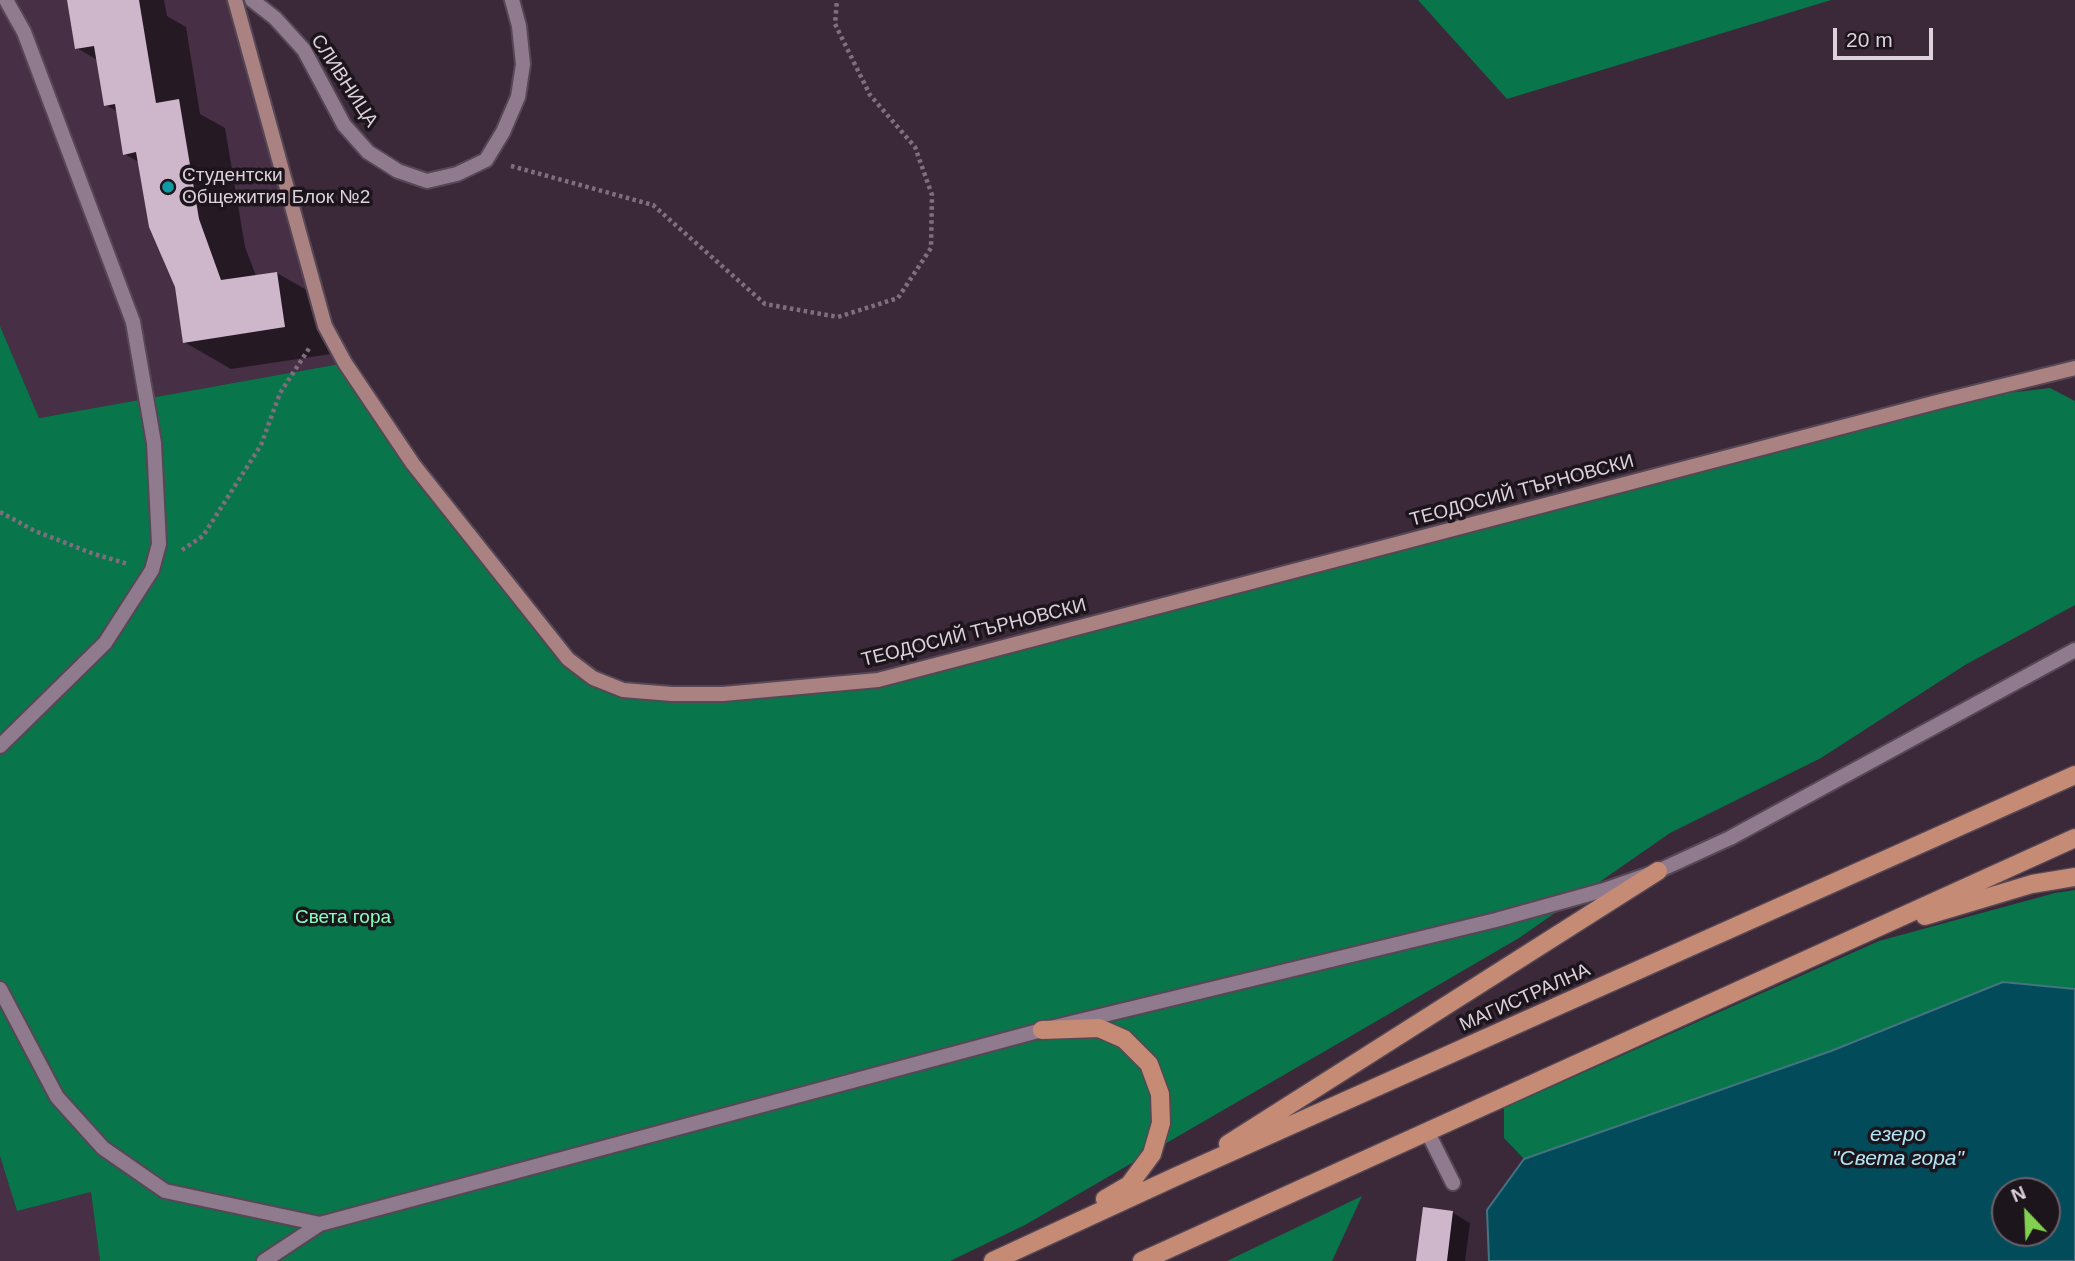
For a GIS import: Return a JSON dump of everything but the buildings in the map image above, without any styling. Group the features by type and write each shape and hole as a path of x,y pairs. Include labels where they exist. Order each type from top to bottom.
{"main road":[{"name":"МАГИСТРАЛНА","path":"993,1261 2075,775"},
{"path":"1142,1261 2075,838"},
{"path":"1175,1177 1658,871"},
{"path":"1858,936 2032,884 2075,877"},
{"path":"1039,1240 1129,1185 1152,1154 1161,1123 1160,1094 1149,1064 1124,1039 1099,1028 1042,1030"}],"street":[{"path":"0,746 105,643 152,570 159,544 154,443 133,322 24,32 6,0"},
{"name":"ТЕОДОСИЙ ТЪРНОВСКИ","path":"235,0 325,326 345,363 413,464 568,659 593,678 623,690 723,694 877,680 1901,411 2075,368"},
{"name":"СЛИВНИЦА","path":"252,0 275,18 304,50 345,124 368,152 398,171 427,181 457,174 486,160"},
{"path":"486,160 503,132 518,97 523,64 519,26 512,0"},
{"path":"264,1261 320,1224 1042,1030 1496,920 1658,871 1730,838 2075,650"},
{"path":"0,989 57,1097 103,1148 165,1191 320,1224"},
{"path":"1428,1133 1452,1183"}],"path":[{"path":"486,160 653,205 765,304 838,317 898,298 931,248 932,195 915,147 870,95 835,24 837,0"},
{"path":"0,512 35,531 82,550 152,570 203,536 261,444 280,393 325,326"}],"shaded area":[{"path":"0,0 235,0 325,326 345,363 39,418 0,326"},
{"path":"0,1156 17,1211 91,1192 100,1261 0,1261"}],"green space":[{"path":"1418,0 1831,0 1507,99"},
{"name":"Света гора","path":"0,326 39,418 345,363 568,659 593,678 672,694 878,680 1941,401 2050,388 2075,401 2075,605 1965,665 1821,758 1670,833 1519,938 1351,1036 1025,1225 950,1261 100,1261 91,1192 17,1211 0,1156"},
{"path":"2075,890 2075,989 2003,982 1831,1051 1524,1159 1504,1138 1504,1108 1879,941 2055,893"},
{"path":"1362,1196 1332,1261 1227,1261"}],"water":[{"name":"езеро \"Света гора\"","path":"2003,982 2075,989 2075,1261 1489,1261 1487,1210 1524,1159 1831,1051"}],"place":[{"name":"Студентски Общежития Блок №2","path":"168,187"}]}
